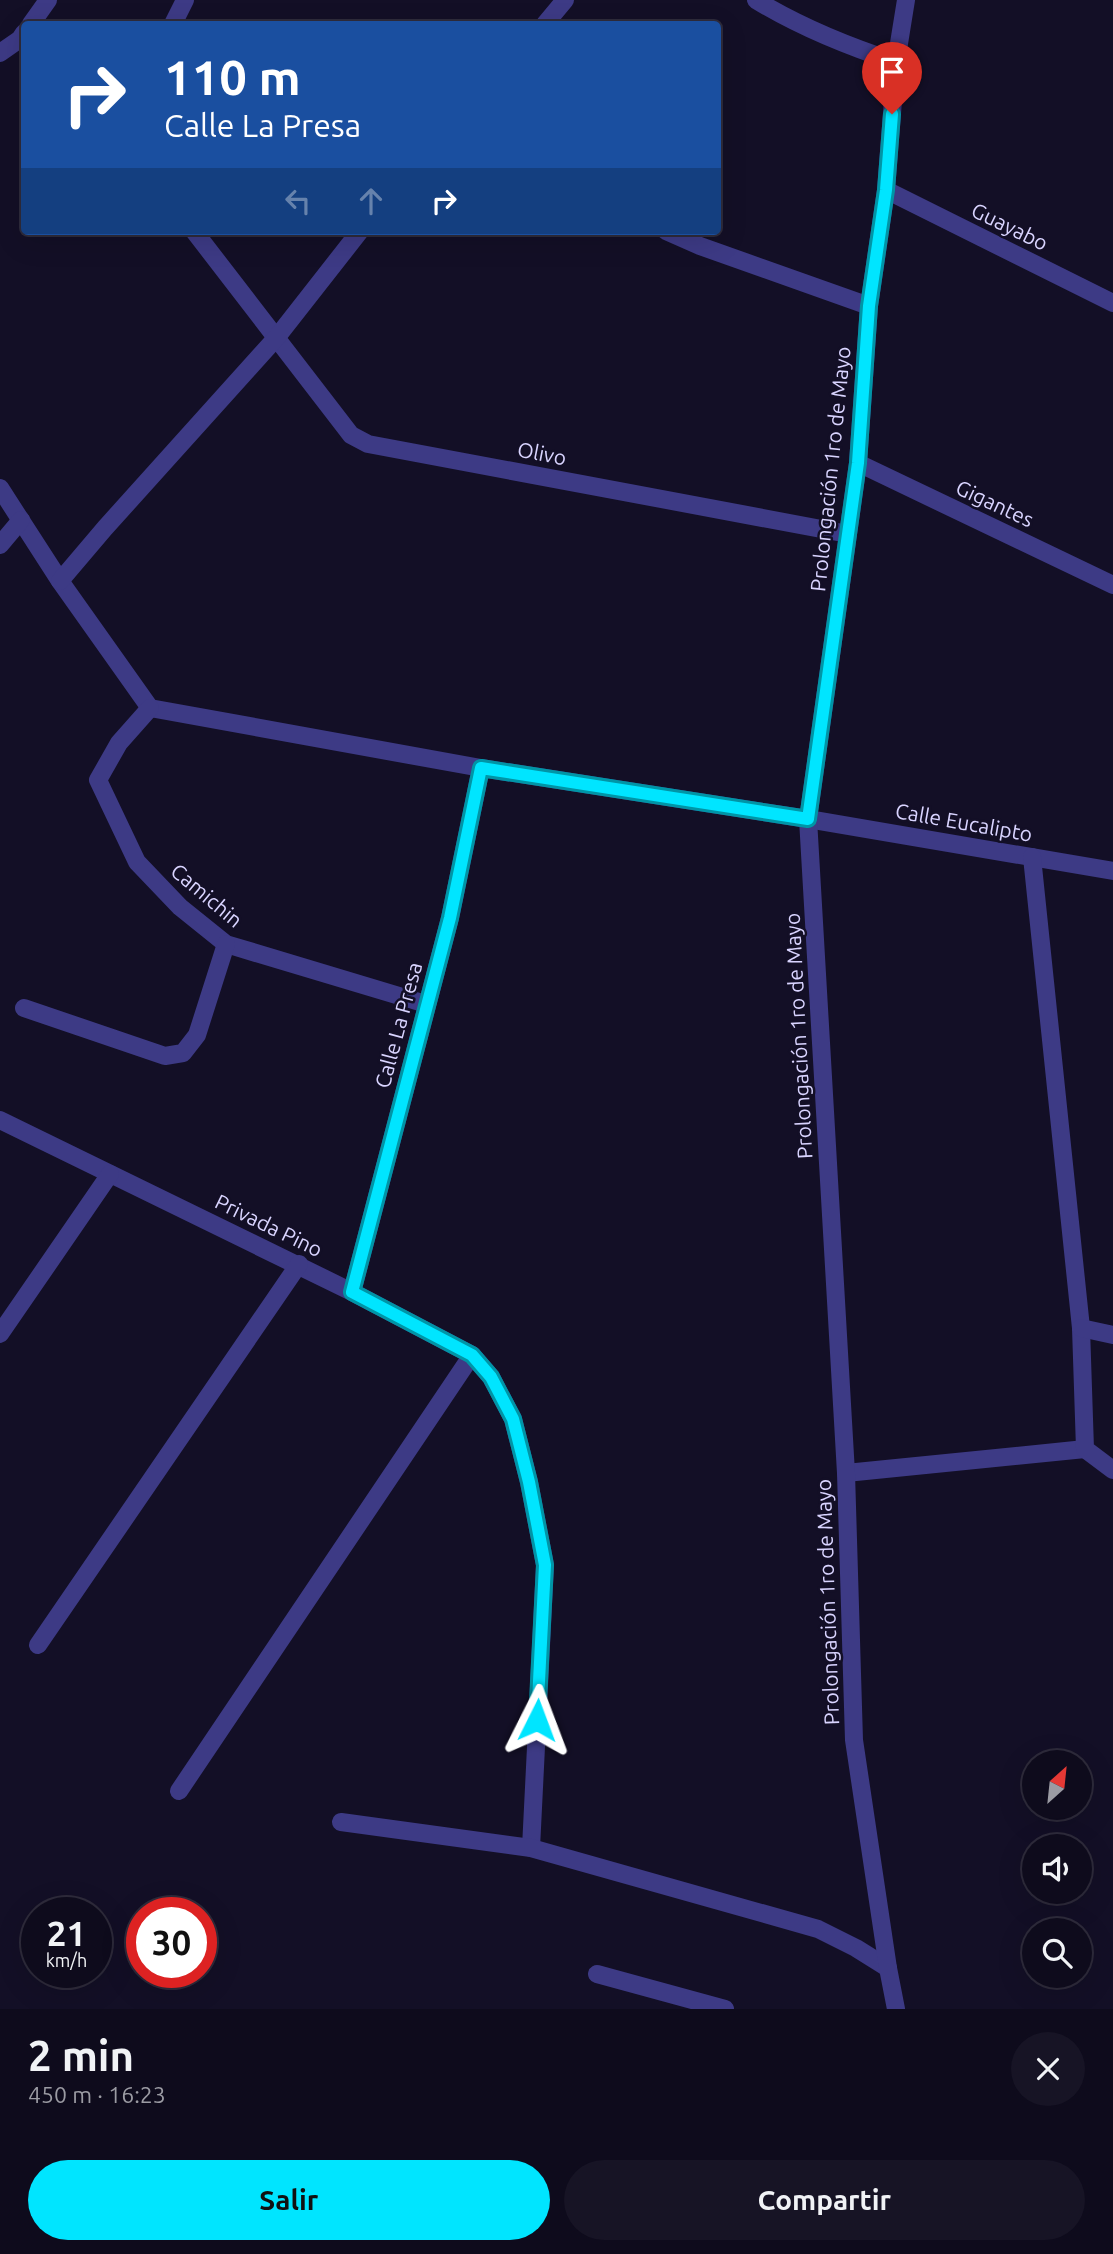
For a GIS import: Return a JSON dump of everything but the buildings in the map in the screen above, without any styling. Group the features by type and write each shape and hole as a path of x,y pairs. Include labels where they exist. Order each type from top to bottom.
{"street":[{"path":"33,21 48,0"},
{"path":"174,21 185,0"},
{"path":"548,21 565,0"},
{"path":"756,0 784,17 857,50 896,62"},
{"name":"Prolongación 1ro de Mayo","path":"896,2009 854,1740 846,1473 808,819 858,463 869,306 886,190 896,62 906,0"},
{"path":"0,53 21,38"},
{"name":"Guayabo","path":"886,190 1113,303"},
{"name":"Olivo","path":"197,235 351,435 368,444 848,534"},
{"path":"60,581 276,337 357,235"},
{"path":"675,235 869,306"},
{"name":"Gigantes","path":"858,463 1113,585"},
{"path":"0,488 60,581 150,708"},
{"path":"0,545 21,520"},
{"name":"Calle Eucalipto","path":"150,708 481,768 808,819 1113,871"},
{"name":"Camichin","path":"150,708 119,743 98,780 137,862 180,908 226,944 426,1004"},
{"name":"Calle La Presa","path":"352,1292 450,918 481,768"},
{"path":"1032,857 1081,1328 1085,1449"},
{"path":"24,1008 165,1056 183,1053 197,1035 226,944"},
{"name":"Privada Pino","path":"0,1121 299,1264 472,1355 491,1377 513,1419 529,1482 545,1565 531,1848"},
{"path":"0,1334 110,1174"},
{"path":"38,1645 299,1264"},
{"path":"1081,1328 1113,1335"},
{"path":"179,1791 472,1355"},
{"path":"846,1473 1085,1449 1113,1470"},
{"path":"341,1822 531,1848 818,1929 888,1968"},
{"path":"597,1974 725,2009"}],"route":[{"path":"537,1720 545,1565 529,1482 513,1419 491,1377 472,1355 352,1292 450,918 481,768 808,819 858,463 869,306 886,190 892,114"}]}
